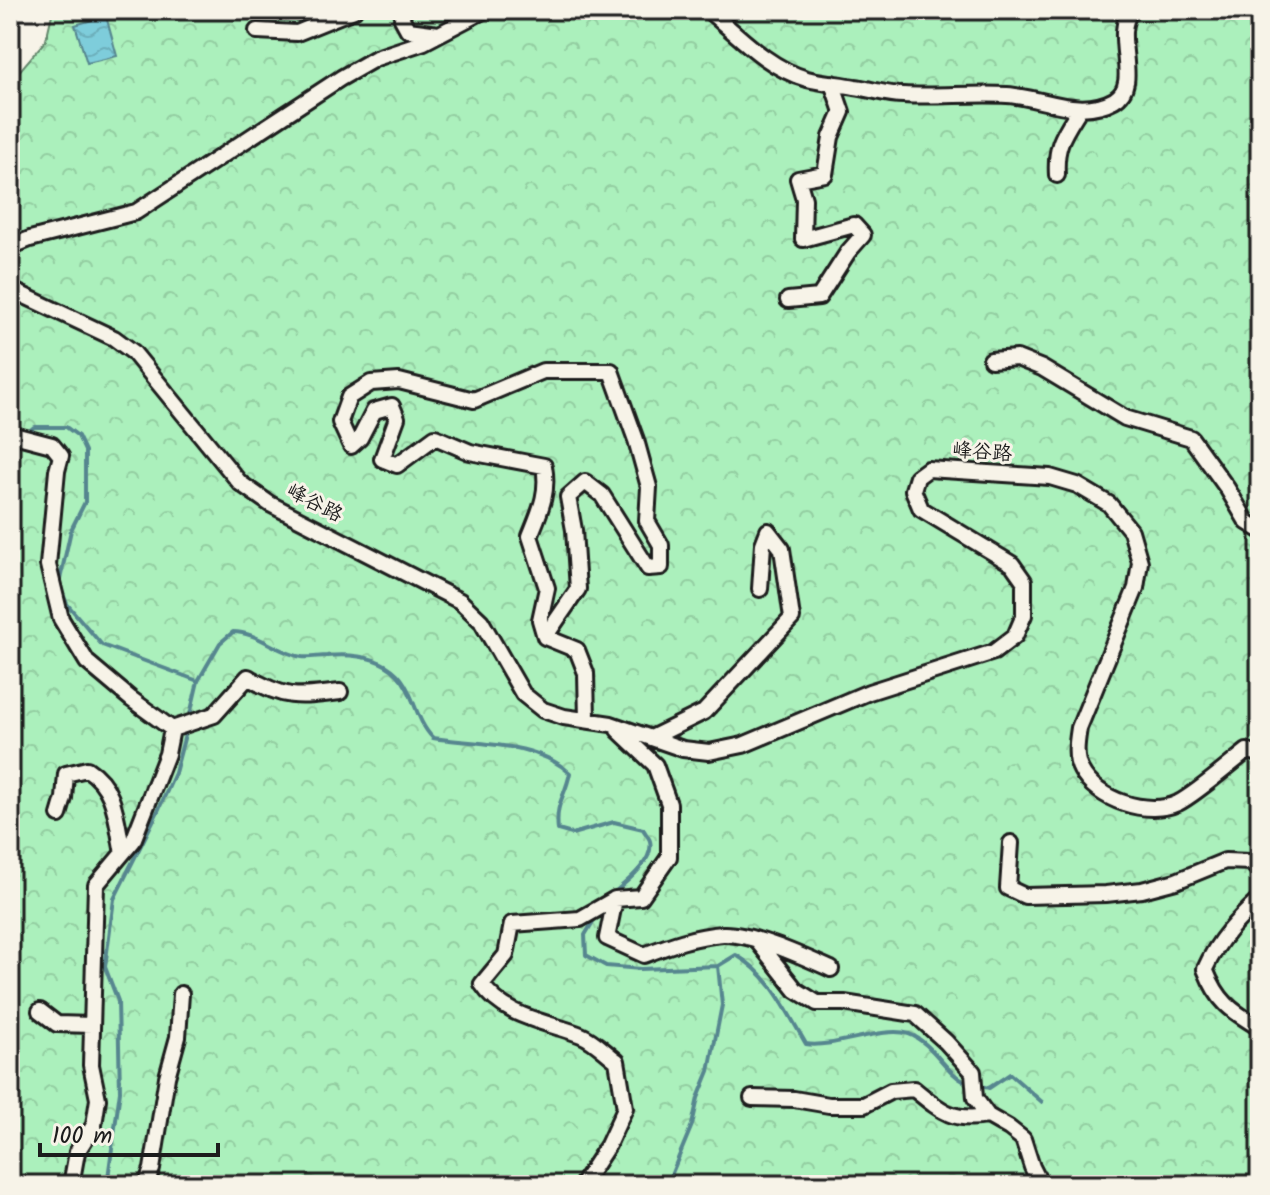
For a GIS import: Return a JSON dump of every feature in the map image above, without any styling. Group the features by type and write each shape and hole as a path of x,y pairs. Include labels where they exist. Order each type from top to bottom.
{"street":[{"path":"257,31 297,33 354,10"},
{"path":"403,10 402,19 408,30 440,34"},
{"path":"10,247 136,212 341,78 376,58 424,42 485,10"},
{"path":"708,10 775,66 807,78 900,95 1009,95 1080,108 1115,100 1123,91 1126,72 1123,28 1132,10"},
{"path":"788,300 819,297 863,235 854,225 803,239 804,199 798,179 825,174 831,137 842,112 832,83"},
{"path":"1057,175 1059,141 1080,108"},
{"name":"峰谷路","path":"10,289 114,338 133,352 240,483 270,504 460,601 481,621 523,694 543,710 611,724 683,749 709,752 743,745 869,692 994,652 1015,636 1024,615 1024,581 1012,564 921,509 913,490 917,477 928,469 1050,477 1077,485 1109,504 1131,531 1140,562 1136,588 1079,728 1076,746 1079,768 1090,783 1114,798 1149,809 1178,803 1254,752"},
{"path":"991,360 1017,358 1042,368 1125,418 1191,438 1247,522 1260,530"},
{"path":"543,371 611,371 649,487 647,521 661,545 661,567 648,568 602,495 585,482 568,497 578,589 545,637 540,620 547,588 530,536 545,497 544,466 470,452 435,437 397,465 382,459 397,418 392,406 374,411 360,438 351,446 340,422 349,397 371,383 399,381 474,400 543,371"},
{"path":"20,436 52,445 61,456 48,565 61,619 87,662 131,699 176,727 214,715 248,677 271,692 302,697 340,692"},
{"path":"651,738 704,712 792,618 782,549 768,531 763,544 760,589"},
{"path":"545,637 577,650 586,673 587,720"},
{"path":"582,1185 608,1145 625,1108 617,1061 584,1036 530,1019 490,996 482,984 506,955 512,924 580,919 615,899 641,897 669,857 669,804 655,765 611,724"},
{"path":"71,1185 77,1152 94,1125 98,1099 91,1065 96,885 133,841 176,727"},
{"path":"59,815 66,774 87,769 100,778 113,798 123,853"},
{"path":"1011,843 1008,888 1025,896 1067,897 1142,890 1176,881 1225,861 1251,862 1260,872"},
{"path":"615,899 607,938 644,955 689,939 727,934 787,949 831,969"},
{"path":"1260,899 1239,918 1216,947 1205,969 1214,993 1260,1028"},
{"path":"758,942 796,990 817,1003 844,1003 915,1014 973,1072 975,1098 988,1116 1023,1139 1041,1185"},
{"path":"146,1185 152,1169 167,1077 178,1037 181,994"},
{"path":"40,1011 57,1024 92,1025"},
{"path":"752,1098 864,1105 891,1091 914,1089 950,1116 969,1119 988,1116"}],"green space":[{"path":"53,10 1260,10 1260,1185 10,1185 10,82 46,40"}],"water":[{"path":"106,16 117,56 87,63 75,25"}],"waterway":[{"path":"27,433 34,427 66,427 78,436 85,451 85,502 71,530 59,584 67,604 102,645 198,681 220,643 233,632 251,635 302,657 355,656 382,663 403,681 422,723 433,738 523,750 540,755 570,773 559,806 558,830 572,834 614,822 643,829 650,841 648,856 611,895"},
{"path":"10,448 17,441"},
{"path":"189,719 198,681"},
{"path":"107,1185 120,1091 118,1001 105,967 114,899 175,773 187,727"},
{"path":"597,915 585,935 586,955 606,966 641,969 718,966 722,1005 709,1071 692,1125 667,1185"},
{"path":"718,966 736,955 748,963 777,994 806,1044 817,1045 886,1032 909,1034 925,1044 965,1082 989,1088 1010,1074 1042,1102"}]}
